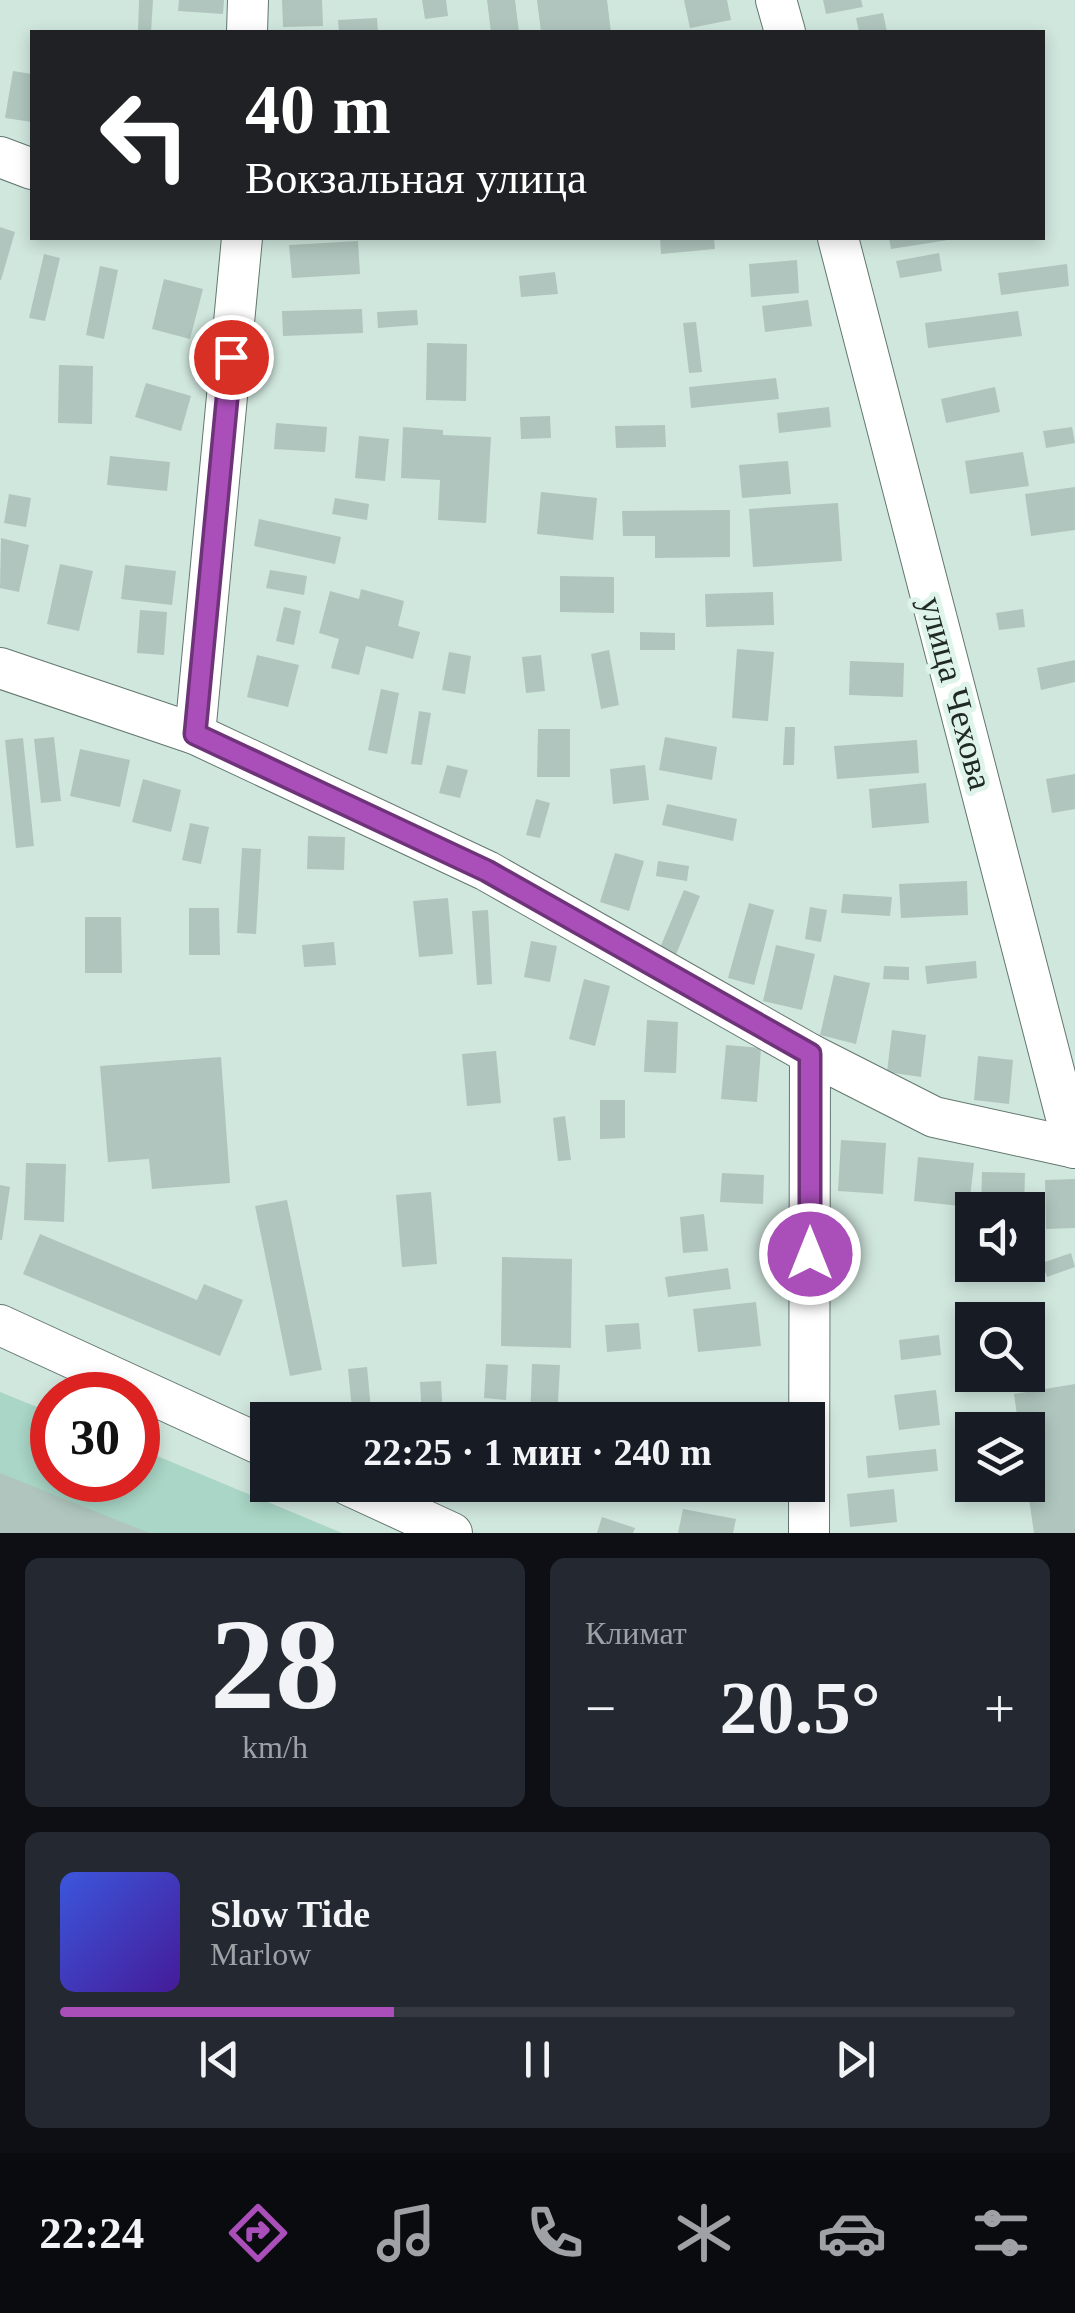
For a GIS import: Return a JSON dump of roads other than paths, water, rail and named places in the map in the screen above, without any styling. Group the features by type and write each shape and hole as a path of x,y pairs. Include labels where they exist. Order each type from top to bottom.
{"street":[{"path":"247,30 248,0"},
{"path":"776,0 784,30"},
{"path":"0,157 30,168"},
{"path":"195,734 236,240"},
{"name":"улица Чехова","path":"839,240 1075,1148"},
{"path":"0,668 195,734 487,871 810,1054 934,1117 1075,1148"},
{"path":"810,1054 810,1533"},
{"path":"0,1325 250,1440"},
{"path":"385,1502 452,1533"}]}
